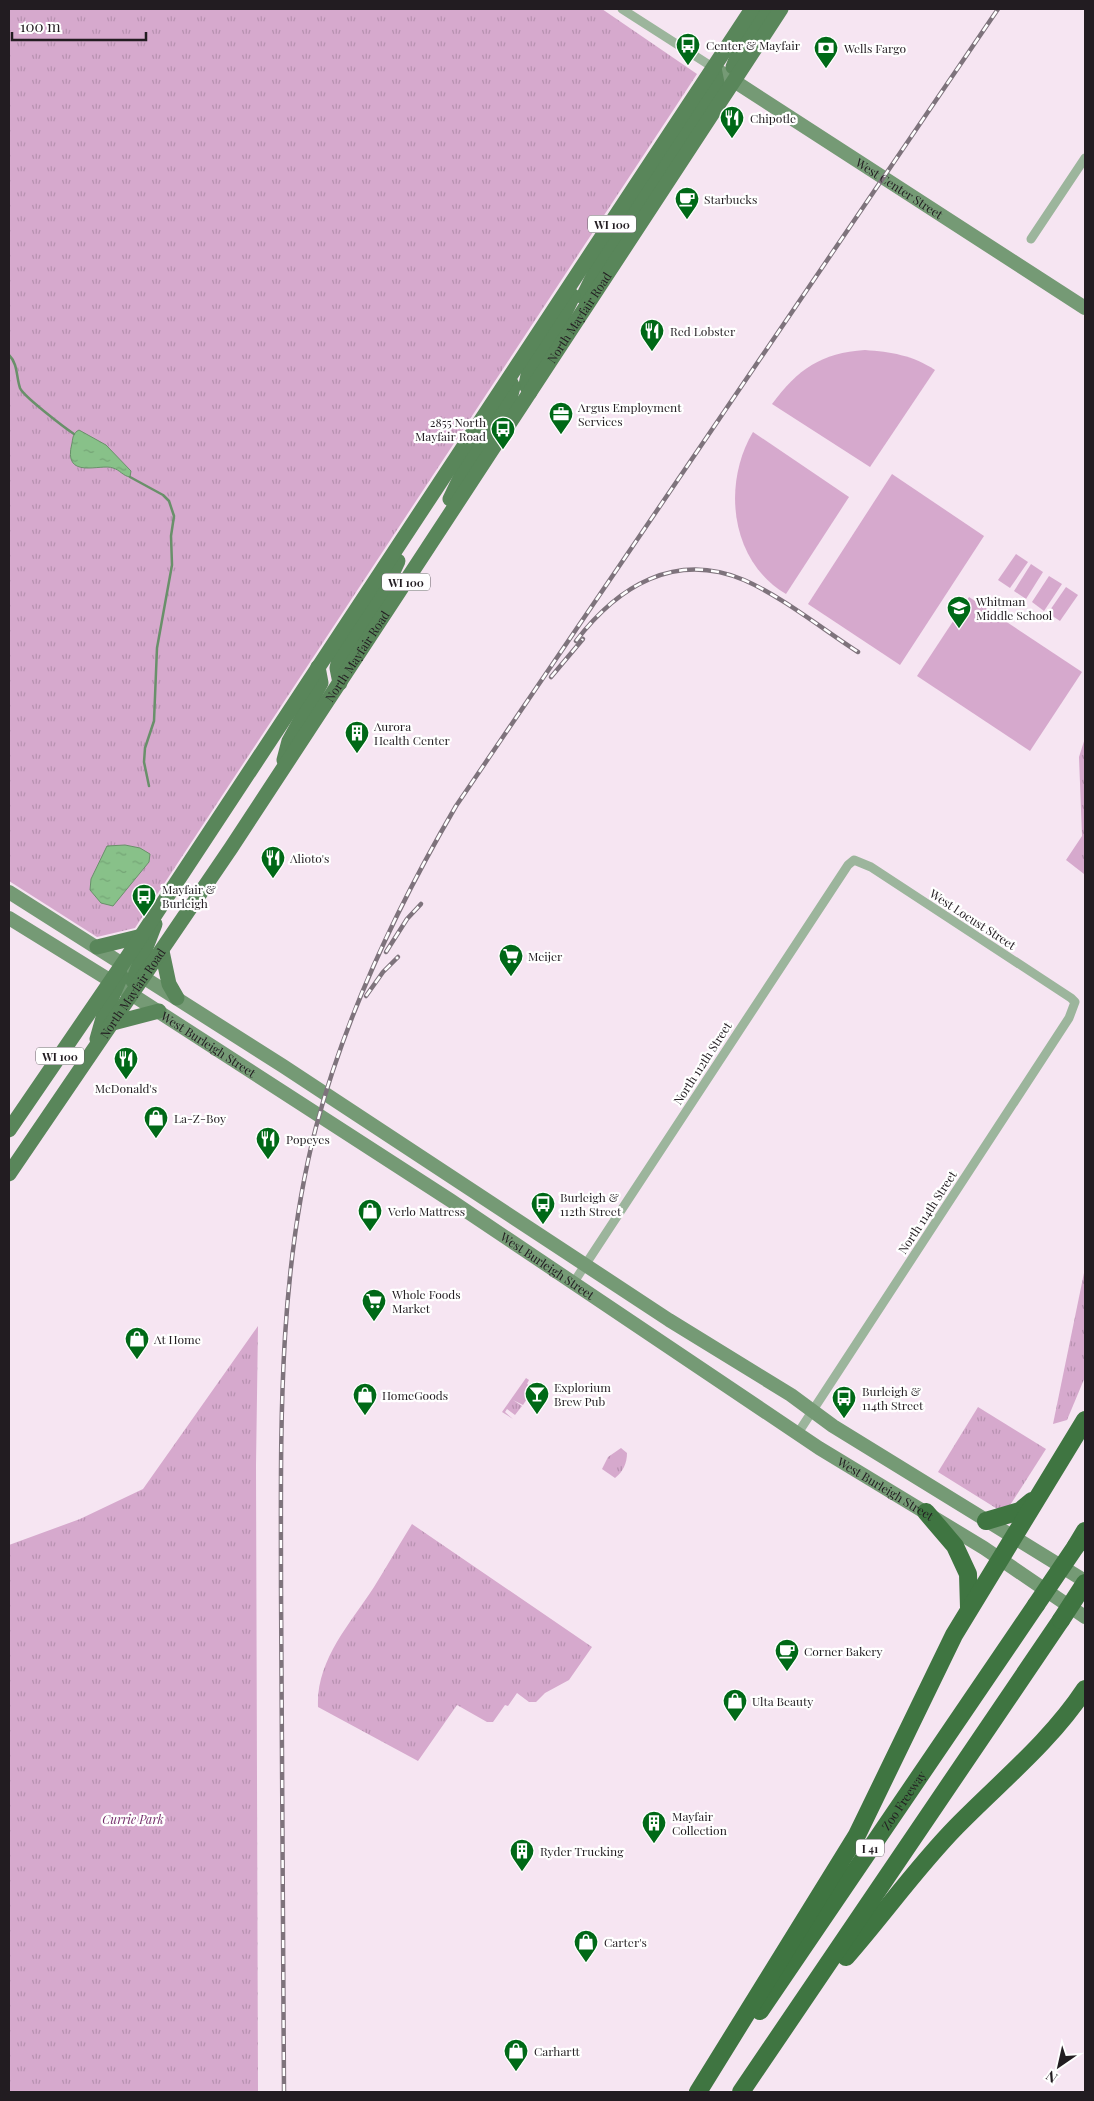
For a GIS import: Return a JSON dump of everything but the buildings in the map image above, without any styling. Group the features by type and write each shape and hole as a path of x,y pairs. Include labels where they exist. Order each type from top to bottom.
{"highway":[{"path":"698,2092 857,1835 969,1608 1085,1420"},
{"path":"986,1521 1020,1511 1036,1498"},
{"path":"926,1512 955,1546 968,1574 969,1608"},
{"name":"Zoo Freeway","path":"704,2092 1085,1531"},
{"name":"I 41","path":"741,2092 796,2014 1085,1582"},
{"path":"796,2014 852,1950 923,1862 1033,1752 1073,1708 1085,1689"}],"main road":[{"name":"North Mayfair Road","path":"123,963 510,379 752,9"},
{"path":"733,81 732,70 737,57 768,9"},
{"name":"North Mayfair Road","path":"141,975 162,951 340,683 781,9"},
{"name":"West Center Street","path":"714,68 1085,308"},
{"path":"568,334 600,262 713,93 717,83 714,68"},
{"path":"530,392 526,385 529,370 562,321 588,260"},
{"path":"431,542 464,470 509,402 513,387 510,379"},
{"path":"340,683 337,668 339,660 384,591 414,523"},
{"path":"281,771 289,741 321,683 318,667"},
{"name":"West Burleigh Street","path":"9,892 123,963 813,1411 1085,1582"},
{"path":"133,994 141,975 160,908"},
{"name":"West Burleigh Street","path":"9,918 133,994 574,1282 798,1433 926,1512 1085,1617"},
{"path":"97,947 142,936"},
{"path":"162,951 169,984 177,998"},
{"path":"93,1052 123,963"},
{"name":"North Mayfair Road","path":"9,1130 115,983"},
{"name":"North Mayfair Road","path":"9,1174 133,994"},
{"path":"113,1023 159,1011"}],"street":[{"path":"622,9 714,68"},
{"path":"1031,239 1085,158"},
{"name":"West Locust Street","path":"854,860 871,867 1072,998 1074,1002"},
{"name":"North 112th Street","path":"574,1282 848,864 854,860"},
{"name":"North 114th Street","path":"798,1433 1069,1018 1074,1002"}],"green space":[{"path":"9,9 602,9 697,74 135,928 97,937 9,881"},
{"path":"865,350 901,355 935,370 870,467 772,404 791,381 812,365 836,355"},
{"path":"753,432 849,497 786,594 767,580 753,562 743,542 737,520 735,497 737,475 743,453"},
{"path":"892,474 984,536 900,665 808,604"},
{"path":"1016,554 1028,562 1010,588 998,580"},
{"path":"1031,564 1043,572 1026,599 1014,591"},
{"path":"1049,576 1062,584 1044,611 1032,602"},
{"path":"1066,587 1078,595 1060,621 1048,613"},
{"path":"969,597 1082,672 1030,751 917,676"},
{"path":"1085,738 1085,911 1084,874 1066,860 1082,836 1079,757"},
{"path":"1085,1268 1085,1377 1067,1420 1053,1424"},
{"name":"Currie Park","path":"258,1326 256,1465 258,2092 9,2092 9,1545 80,1519 143,1489"},
{"path":"526,1378 529,1380 527,1384 532,1387 536,1385 523,1405 513,1400 522,1406 515,1415 507,1409 505,1412 513,1419 502,1412"},
{"path":"978,1407 1046,1449 1007,1510 999,1510 938,1472"},
{"path":"621,1448 627,1453 626,1460 624,1467 615,1478 602,1469 608,1457"},
{"path":"412,1524 592,1647 569,1680 545,1693 536,1702 529,1702 517,1693 508,1706 505,1705 493,1722 487,1722 457,1705 418,1761 318,1707 319,1690 323,1674 336,1643 374,1587"}],"water":[{"path":"79,430 106,445 131,471 130,477 113,468 84,468 72,462 70,455 74,434"},
{"path":"125,845 140,848 150,854 149,862 113,906 101,903 90,890 91,879 107,846"}],"waterway":[{"path":"9,355 14,362 20,388 23,392 74,434"},
{"path":"130,477 163,495 169,501 174,516 171,536 172,565 157,648 154,721 145,748 144,762 149,786"}],"railway":[{"path":"284,2092 281,1531 284,1356 294,1241 303,1184 316,1127 342,1043 375,962 394,922 413,883 456,806 998,9"},
{"path":"576,641 592,621 629,590 650,579 672,572 695,570 719,572 744,580 758,587 787,604 858,652"},
{"path":"551,677 583,639"},
{"path":"386,952 407,919 421,904"},
{"path":"366,996 383,972 398,957"}],"place":[{"name":"Center & Mayfair","path":"688,66"},
{"name":"Wells Fargo","path":"826,69"},
{"name":"Chipotle","path":"732,139"},
{"name":"Starbucks","path":"687,220"},
{"name":"Red Lobster","path":"652,352"},
{"name":"Argus Employment Services","path":"561,435"},
{"name":"2855 North Mayfair Road","path":"503,450"},
{"name":"Whitman Middle School","path":"959,629"},
{"name":"Aurora Health Center","path":"357,754"},
{"name":"Alioto's","path":"273,879"},
{"name":"Mayfair & Burleigh","path":"144,917"},
{"name":"Meijer","path":"511,977"},
{"name":"McDonald's","path":"126,1080"},
{"name":"La-Z-Boy","path":"156,1139"},
{"name":"Popeyes","path":"268,1160"},
{"name":"Burleigh & 112th Street","path":"543,1225"},
{"name":"Verlo Mattress","path":"370,1232"},
{"name":"Whole Foods Market","path":"374,1322"},
{"name":"At Home","path":"137,1360"},
{"name":"Explorium Brew Pub","path":"537,1415"},
{"name":"HomeGoods","path":"365,1416"},
{"name":"Burleigh & 114th Street","path":"844,1419"},
{"name":"Corner Bakery","path":"787,1672"},
{"name":"Ulta Beauty","path":"735,1722"},
{"name":"Mayfair Collection","path":"654,1844"},
{"name":"Ryder Trucking","path":"522,1872"},
{"name":"Carter's","path":"586,1963"},
{"name":"Carhartt","path":"516,2072"}]}
